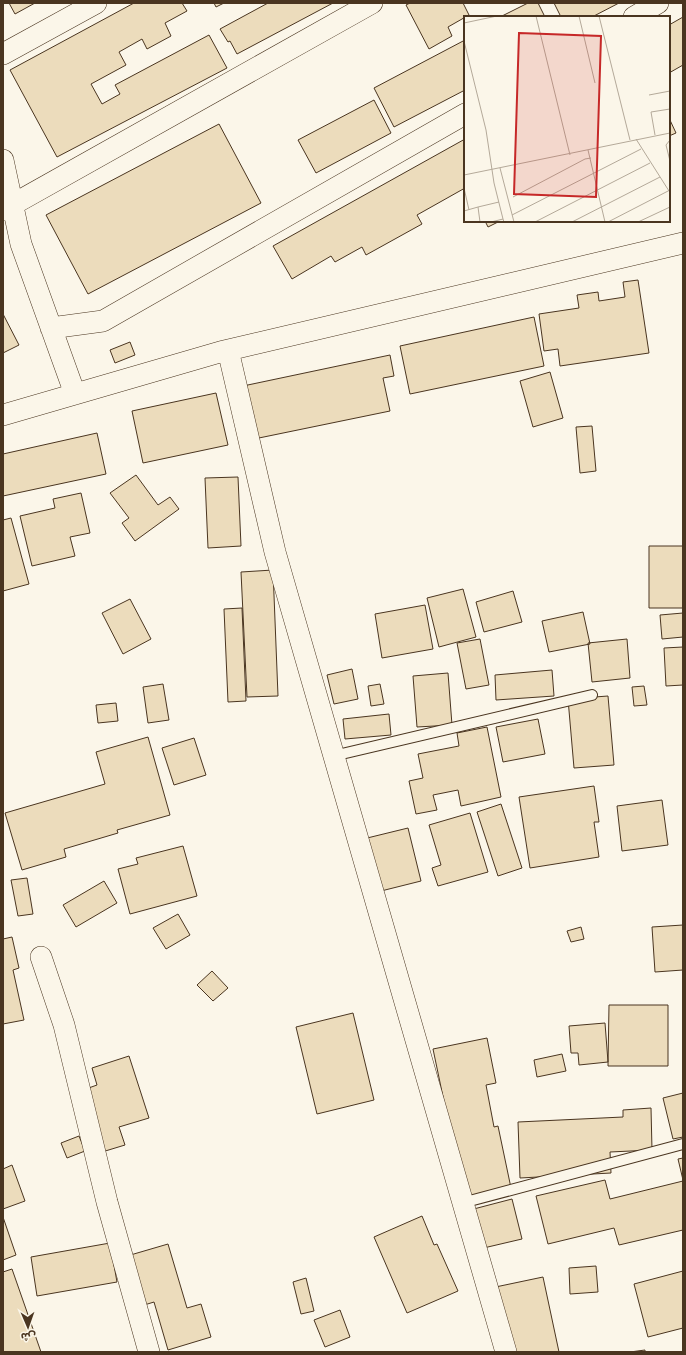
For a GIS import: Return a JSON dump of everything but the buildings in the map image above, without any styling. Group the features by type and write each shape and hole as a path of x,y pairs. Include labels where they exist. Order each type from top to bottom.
{"street":[{"path":"3,54 96,3"},
{"path":"8,207 372,3"},
{"path":"636,16 658,3"},
{"path":"51,328 103,321 464,115"},
{"path":"3,160 8,207 75,394"},
{"path":"3,415 228,350 683,243"},
{"path":"228,350 275,552 506,1352"},
{"path":"41,957 64,1026 107,1202 150,1352"}],"lane":[{"path":"333,756 592,695"},
{"path":"462,1203 683,1144"}]}
